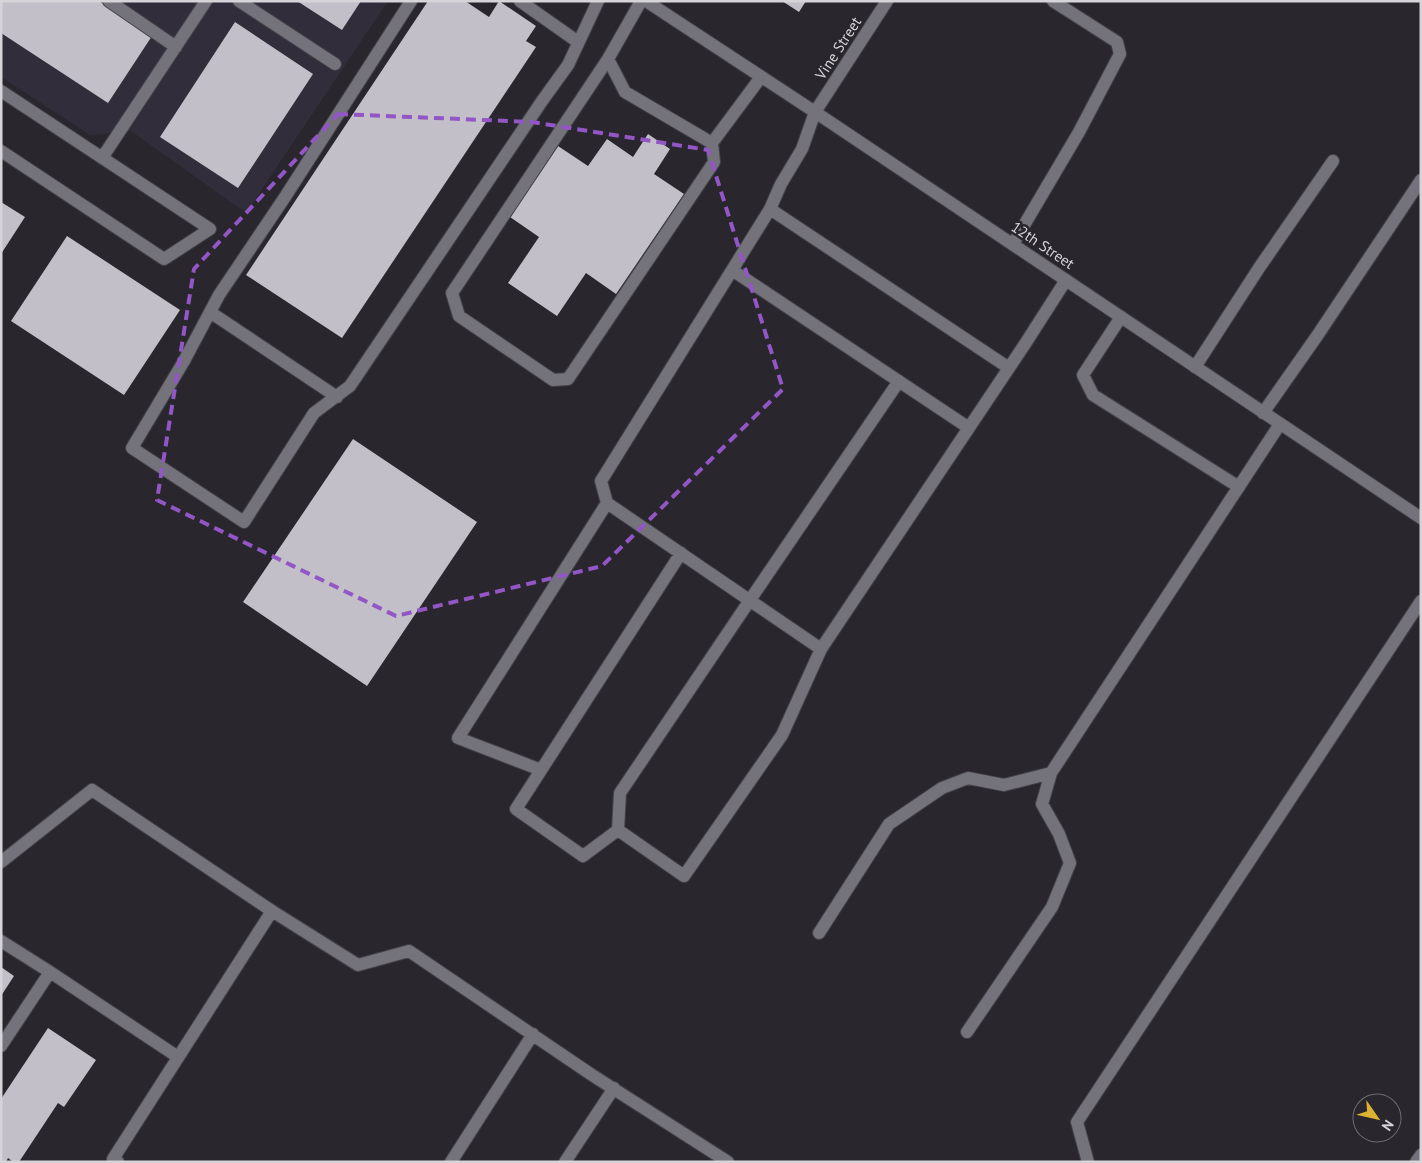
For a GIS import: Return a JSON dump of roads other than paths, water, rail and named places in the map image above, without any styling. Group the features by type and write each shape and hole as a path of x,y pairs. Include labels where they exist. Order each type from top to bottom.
{"street":[{"path":"109,1 176,47"},
{"path":"102,158 206,1"},
{"path":"239,1 335,64"},
{"path":"411,1 285,197 219,295 184,361 132,448 244,522 314,413 337,397 355,379 568,65 598,1"},
{"path":"520,1 578,42"},
{"path":"641,1 608,59 452,293 459,316 553,380 568,379 714,162 712,142 761,77"},
{"name":"12th Street","path":"646,1 1013,244 1421,518"},
{"name":"Vine Street","path":"607,503 601,481 770,209 781,184 802,149 815,112 887,1"},
{"path":"1013,244 1079,132 1120,54 1117,42 1053,1"},
{"path":"608,59 625,92 712,142"},
{"path":"1,91 210,229 164,259 1,151"},
{"path":"1195,367 1259,268 1333,161"},
{"path":"1263,413 1421,180"},
{"path":"770,209 1009,368"},
{"path":"732,270 969,428"},
{"path":"618,830 684,876 782,735 821,649 1066,280"},
{"path":"210,312 337,397"},
{"path":"1121,317 1083,375 1093,395 1238,487"},
{"path":"618,830 620,793 899,381"},
{"path":"967,1032 1052,907 1070,863 1059,834 1042,804 1051,772 1280,424"},
{"path":"541,770 458,738 607,503 821,649"},
{"path":"618,830 583,856 516,809 681,553"},
{"path":"1088,1162 1077,1122 1417,616 1421,601"},
{"path":"819,933 889,824 942,788 968,778 1004,785 1051,772"},
{"path":"1,862 92,790 272,911 358,965 410,951 728,1162"},
{"path":"114,1161 272,911"},
{"path":"1,941 178,1057"},
{"path":"1,1046 50,972"},
{"path":"451,1162 533,1034"},
{"path":"565,1162 614,1088"},
{"path":"1416,1162 1421,1156"}]}
